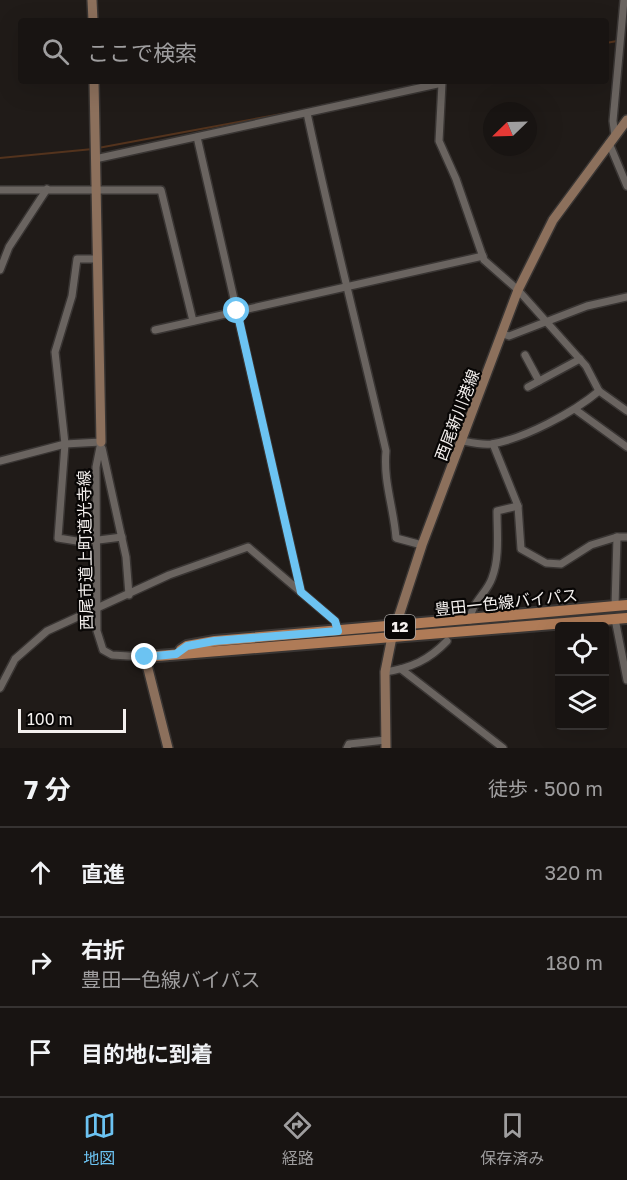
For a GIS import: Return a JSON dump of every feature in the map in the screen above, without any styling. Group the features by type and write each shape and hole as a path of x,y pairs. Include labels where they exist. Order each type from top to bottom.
{"main road":[{"path":"92,0 93,18"},
{"path":"94,84 101,442"},
{"name":"西尾新川港線","path":"386,744 385,672 393,632 422,545 518,290 553,220 627,120"},
{"name":"豊田一色線バイパス","path":"176,654 187,646 214,641 338,631 393,632 470,620 627,605"},
{"name":"豊田一色線バイパス","path":"145,657 393,632 627,618"},
{"path":"145,657 168,748"}],"street":[{"path":"624,0 612,140 627,186"},
{"path":"95,152 197,137 438,84"},
{"path":"442,84 439,141 446,162 456,179 483,256 502,278 518,290 580,359 599,391 627,411"},
{"path":"307,113 338,258 348,286 386,451 384,472 394,512 396,538 422,545"},
{"path":"197,137 301,592"},
{"path":"0,270 9,247 47,189"},
{"path":"0,190 161,190 193,321"},
{"path":"155,330 483,256"},
{"path":"97,259 77,260 72,296 55,352 65,444 58,538 83,542 122,537"},
{"path":"503,334 510,336 587,306 627,297"},
{"path":"525,355 539,381"},
{"path":"528,387 580,359"},
{"path":"463,441 493,444 576,410 599,391"},
{"path":"576,410 627,447"},
{"path":"1,459 65,444 101,442 122,537 129,595"},
{"name":"西尾市道上町道光寺線","path":"101,442 96,467 97,631 103,650 112,655 145,657"},
{"path":"493,444 518,506 521,549 546,563 561,564 591,545 617,537 627,537"},
{"path":"470,620 472,608 492,578 497,549 497,510 518,506"},
{"path":"615,606 617,537"},
{"path":"0,688 15,659 47,631 178,572 248,547 335,621 338,631"},
{"path":"615,619 627,680"},
{"path":"385,672 401,669 432,656 447,641"},
{"path":"401,669 503,748"},
{"path":"347,748 350,744 386,744"}],"waterway":[{"path":"609,42 617,41"},
{"path":"98,148 298,111 421,84"},
{"path":"0,158 93,149"}],"route":[{"path":"145,657 176,654 187,646 214,641 338,631 335,621 301,592 237,311"}]}
